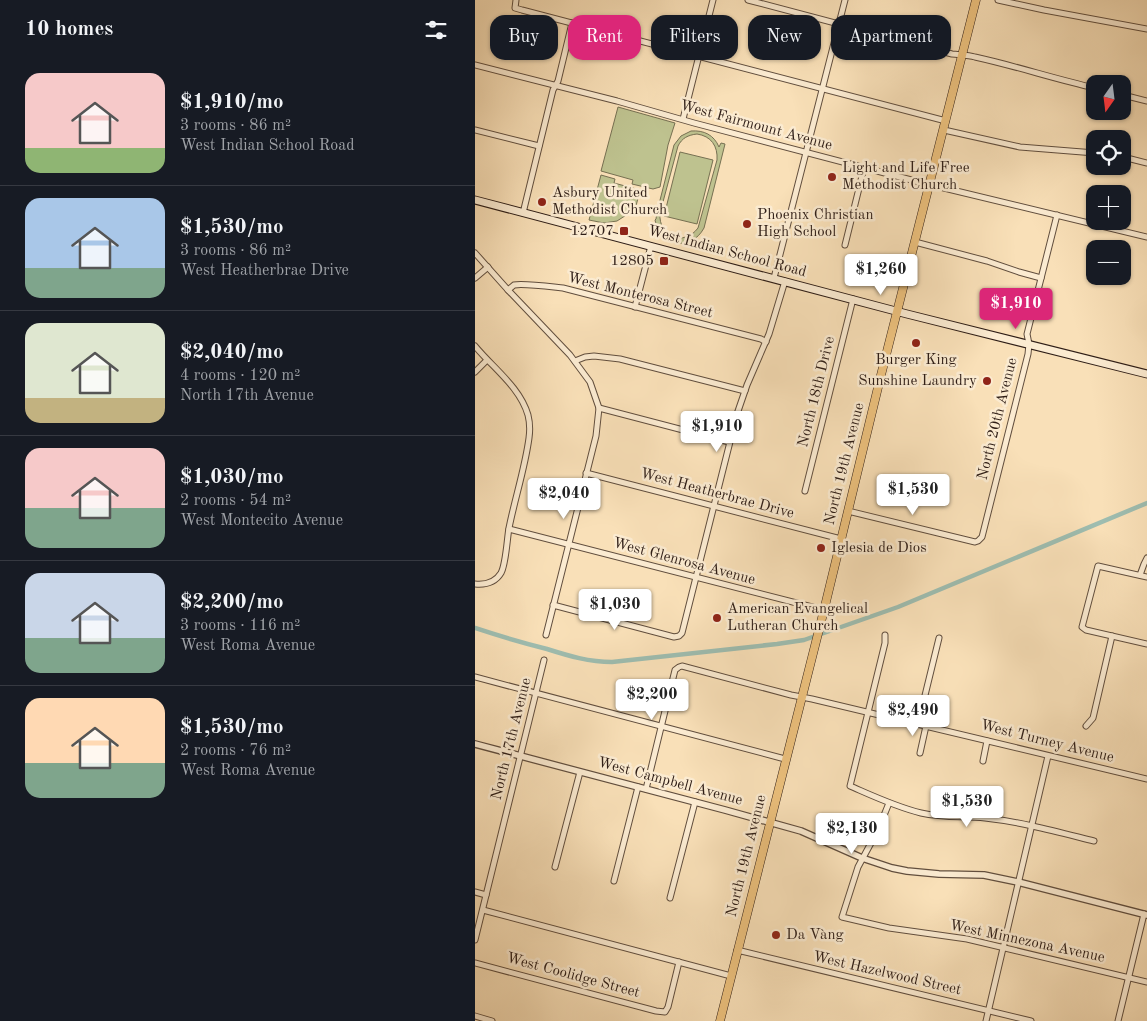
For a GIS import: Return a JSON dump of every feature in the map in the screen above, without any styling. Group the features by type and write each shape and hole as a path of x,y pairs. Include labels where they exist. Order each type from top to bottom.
{"main road":[{"name":"North 19th Avenue","path":"719,1021 816,642 976,0"},
{"name":"West Indian School Road","path":"475,200 785,282 1147,374"}],"street":[{"path":"516,0 515,8 568,22"},
{"path":"709,15 713,0"},
{"path":"748,0 831,22"},
{"path":"841,15 845,0"},
{"path":"998,0 1147,29"},
{"path":"523,213 568,38"},
{"path":"951,54 972,56 1086,86"},
{"path":"774,278 831,56"},
{"path":"683,120 697,60"},
{"path":"714,60 946,121"},
{"name":"West Fairmount Avenue","path":"475,65 806,153 1147,237"},
{"path":"1131,97 1147,101"},
{"path":"475,130 539,146"},
{"path":"943,130 1020,147 1086,152"},
{"path":"1131,159 1147,163"},
{"path":"845,245 865,168"},
{"name":"North 20th Avenue","path":"848,511 975,542 982,537 1028,355 1029,344 1027,334 1057,215"},
{"path":"915,242 987,261 1041,278"},
{"path":"635,307 651,246"},
{"path":"475,253 575,361 590,382 599,408 596,436 546,635"},
{"path":"475,278 487,267"},
{"path":"553,605 674,637 682,633 729,442 745,391 776,314 785,282"},
{"name":"West Monterosa Street","path":"508,290 514,285 550,286 761,339 766,342"},
{"name":"North 18th Drive","path":"805,491 853,299"},
{"path":"475,346 518,394 526,410 529,436 509,529 502,572 491,583 475,584"},
{"path":"575,361 594,356 620,359 745,391"},
{"path":"475,372 487,360"},
{"path":"599,408 729,442"},
{"name":"West Heatherbrae Drive","path":"586,472 841,539"},
{"name":"West Glenrosa Avenue","path":"509,529 824,610"},
{"path":"1141,575 1143,564 1147,558"},
{"path":"1147,577 1098,566 1082,627 1087,630 1147,644"},
{"path":"885,635 885,643 850,786 889,803 922,813 962,818 983,818 1032,826 1094,841"},
{"path":"1086,726 1093,718 1112,636"},
{"path":"918,724 939,638"},
{"name":"North 17th Avenue","path":"475,940 544,660"},
{"name":"West Turney Avenue","path":"661,727 675,670 679,667 685,667 801,697 1147,779"},
{"path":"475,677 785,759"},
{"path":"920,753 926,726"},
{"path":"646,789 661,727"},
{"path":"983,761 987,742"},
{"name":"West Campbell Avenue","path":"475,744 770,822 808,834 862,858 907,872 984,875 1145,914"},
{"path":"986,1021 1048,756"},
{"path":"555,867 580,772"},
{"path":"614,881 638,787"},
{"path":"670,898 695,802"},
{"path":"862,858 878,830 889,803"},
{"name":"West Minnezona Avenue","path":"862,858 842,917 889,928 967,939 1147,982"},
{"path":"475,892 486,895"},
{"path":"483,910 731,976"},
{"path":"1118,1021 1145,914"},
{"name":"West Hazelwood Street","path":"737,950 1031,1021"},
{"name":"West Coolidge Street","path":"475,963 665,1012 668,1007 679,962"},
{"path":"475,1016 492,1021"}],"green space":[{"path":"618,107 675,123 668,145 660,187 653,189 632,184 633,180 601,171"},
{"path":"691,131 700,131 711,136 719,147 721,143 725,144 704,228 692,241 677,243 669,241 663,236 655,220 674,145 681,136","holes":["702,135 713,142 717,160 698,228 686,237 673,237 663,228 660,221 660,213 678,146 688,136"]},
{"path":"680,152 713,160 697,224 664,216"},
{"path":"601,175 615,179 614,183 640,190 636,206 631,212 617,221 604,223 589,220"}],"waterway":[{"path":"475,628 571,656 604,662 804,640 898,607 1147,503"}],"place":[{"name":"Light and Life Free Methodist Church","path":"832,177"},
{"name":"Asbury United Methodist Church","path":"542,202"},
{"name":"Phoenix Christian High School","path":"747,224"},
{"name":"12707","path":"624,231"},
{"name":"12805","path":"664,261"},
{"name":"Burger King","path":"916,343"},
{"name":"Sunshine Laundry","path":"987,381"},
{"name":"Iglesia de Dios","path":"821,548"},
{"name":"American Evangelical Lutheran Church","path":"717,618"},
{"name":"Da Vàng","path":"776,935"}]}
